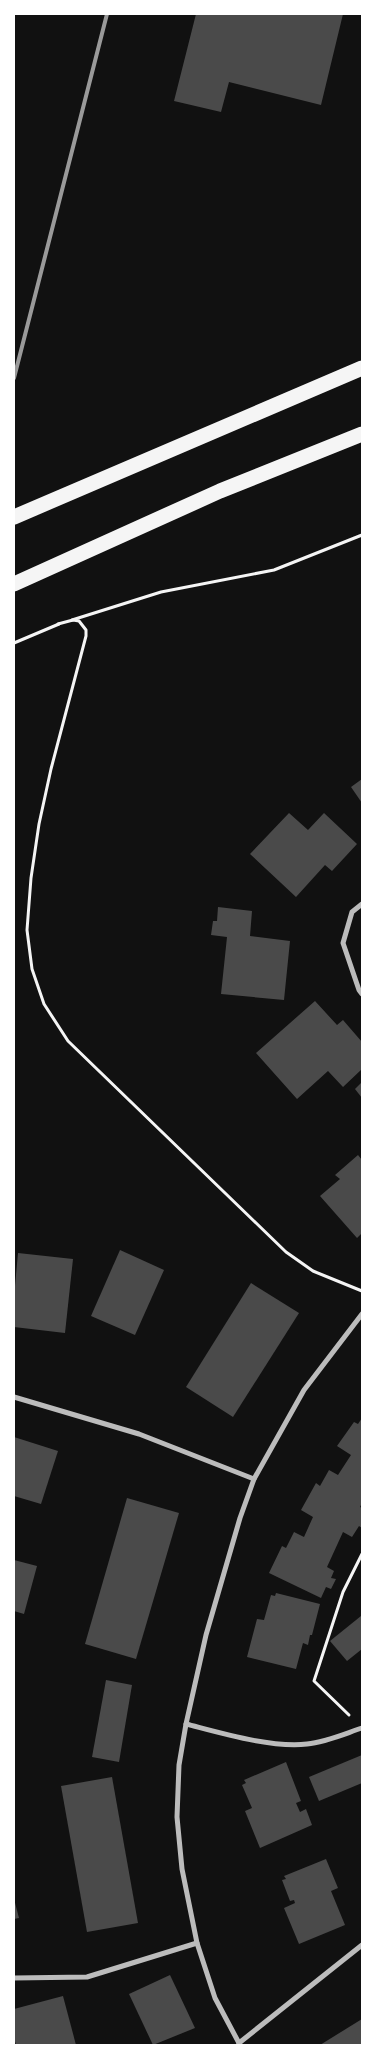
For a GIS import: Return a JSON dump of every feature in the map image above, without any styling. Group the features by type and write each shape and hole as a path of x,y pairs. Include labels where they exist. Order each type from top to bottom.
{"highway":[{"path":"297,394 362,357"},
{"path":"14,517 297,394 362,368"},
{"path":"18,582 220,492 362,434"}],"street":[{"path":"362,904 352,912 343,943 362,994"},
{"path":"362,1314 304,1390 254,1479 240,1518 206,1635 179,1765 177,1817 182,1869 197,1943 215,1998 240,2044 362,1944"},
{"path":"14,1397 140,1434 254,1479"},
{"path":"186,1724 261,1740 307,1744 333,1738 362,1728"},
{"path":"14,1978 87,1977 197,1943"}],"path":[{"path":"14,643 58,624 161,592 274,570 362,535"},
{"path":"58,624 73,620 79,621 86,630 86,636 51,768 39,824 31,878 27,930 32,969 44,1004 68,1041 286,1252 313,1271 362,1291"},
{"path":"355,1720 314,1681 343,1592 362,1554"}],"building":[{"path":"196,14 343,14 321,105 229,82 221,112 174,101"},
{"path":"362,779 362,803 351,787"},
{"path":"289,813 308,830 324,813 357,844 332,871 325,865 296,897 250,854"},
{"path":"218,907 252,911 250,936 290,941 284,1000 221,994 227,937 211,935 213,921 217,921"},
{"path":"315,1001 337,1025 343,1020 362,1042 362,1069 343,1087 328,1071 297,1099 256,1053"},
{"path":"362,1082 362,1098 355,1089"},
{"path":"358,1155 362,1160 362,1233 357,1238 320,1196 340,1179 335,1175"},
{"path":"120,1250 164,1270 135,1335 91,1316"},
{"path":"18,1253 73,1259 65,1333 14,1327 14,1297"},
{"path":"251,1283 299,1313 233,1417 186,1387"},
{"path":"362,1418 362,1503 360,1507 362,1508 362,1528 359,1526 352,1537 343,1532 327,1567 334,1571 331,1578 336,1579 331,1589 326,1587 321,1598 269,1573 282,1546 286,1548 294,1532 304,1537 313,1517 301,1510 316,1483 320,1486 329,1470 338,1475 351,1455 337,1446 354,1422 358,1424"},
{"path":"14,1437 58,1451 41,1504 14,1496"},
{"path":"127,1498 179,1513 136,1659 85,1644"},
{"path":"14,1560 37,1566 24,1614 14,1611"},
{"path":"276,1593 320,1604 312,1635 310,1635 308,1645 303,1643 296,1669 247,1657 257,1619 264,1620 271,1595 275,1596"},
{"path":"361,1616 362,1649 347,1661 330,1641"},
{"path":"106,1680 132,1685 119,1762 92,1757"},
{"path":"362,1755 362,1783 319,1801 309,1777"},
{"path":"286,1762 301,1801 296,1803 300,1812 306,1809 312,1825 260,1848 245,1811 252,1808 242,1785 246,1783 244,1780"},
{"path":"112,1777 138,1923 87,1932 61,1786"},
{"path":"326,1859 338,1888 331,1891 345,1925 299,1944 284,1908 295,1903 294,1900 290,1901 282,1880 286,1879 284,1876"},
{"path":"14,1899 19,1918 14,1919"},
{"path":"170,1975 195,2028 153,2045 129,1994"},
{"path":"63,1996 76,2045 16,2045 14,2038 14,2009"},
{"path":"362,2019 362,2045 320,2045"}],"railway":[{"path":"14,378 107,14"}]}
